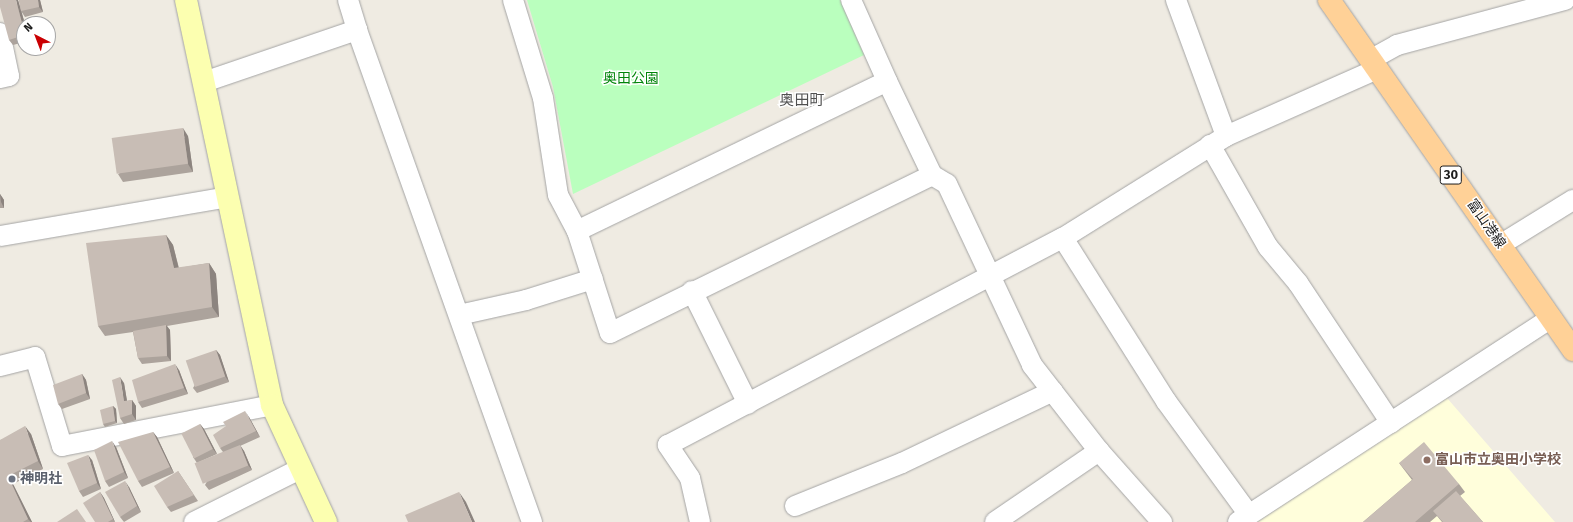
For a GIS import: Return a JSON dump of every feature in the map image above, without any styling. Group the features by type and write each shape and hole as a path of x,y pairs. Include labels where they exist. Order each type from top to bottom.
{"main road":[{"name":"富山港線","path":"1329,0 1573,350"}],"street":[{"path":"186,0 272,405 300,469 326,522"},
{"path":"348,0 357,30 532,522"},
{"path":"513,0 543,98 558,195 577,231 610,333 692,291 932,174"},
{"path":"852,0 886,81 932,174 947,184 1032,365 1099,451 1162,522"},
{"path":"1176,0 1218,140 1268,247 1298,283 1391,423"},
{"path":"700,522 690,478 668,445 1063,238 1218,140 1374,64 1397,45 1565,0"},
{"path":"204,82 357,30"},
{"path":"0,33 9,76 0,78"},
{"path":"577,231 886,81"},
{"path":"0,236 227,197"},
{"path":"1500,245 1573,200"},
{"path":"1063,238 1166,401 1244,519 1551,318"},
{"path":"459,315 526,300 593,279"},
{"path":"692,291 748,404"},
{"path":"0,366 35,357 62,446 272,405"},
{"path":"795,506 902,463 1053,392"},
{"path":"995,522 1099,451"},
{"path":"194,522 300,469"}],"shaded area":[{"name":"富山市立奥田小学校","path":"1447,398 1555,522 1257,522"}],"green space":[{"name":"奥田公園","path":"527,0 840,0 864,55 573,194 553,87"}],"building":[{"path":"0,0 16,0 20,16 16,16 16,38 9,40 0,7"},
{"path":"19,0 38,0 39,7 21,11"},
{"path":"183,128 188,164 117,174 112,138"},
{"path":"166,235 174,268 209,263 212,307 98,326 86,243"},
{"path":"166,325 167,356 138,358 133,331"},
{"path":"216,350 225,376 195,387 186,360"},
{"path":"175,364 184,388 138,402 132,380"},
{"path":"82,374 86,393 58,404 53,385"},
{"path":"120,377 124,401 132,400 132,414 120,418 112,380"},
{"path":"113,406 115,421 103,424 100,410"},
{"path":"245,411 256,431 220,448 213,435 226,426 223,422"},
{"path":"200,424 213,449 194,458 181,434"},
{"name":"神明社","path":"25,426 38,461 8,476 28,519 23,522 0,522 0,440"},
{"path":"153,432 170,467 138,481 118,442"},
{"path":"112,441 124,472 105,481 94,450"},
{"path":"1424,442 1459,484 1415,522 1363,522 1413,479 1399,463"},
{"path":"240,445 248,465 203,484 195,463"},
{"path":"88,455 97,483 79,491 67,463"},
{"path":"178,471 194,495 167,507 154,486"},
{"path":"125,481 137,506 120,517 105,492"},
{"path":"1456,491 1483,522 1443,522 1433,511"},
{"path":"100,492 113,519 108,522 95,522 83,503"},
{"path":"459,492 472,522 408,522 405,515"},
{"path":"77,509 86,522 57,522"}],"place":[{"name":"富山市立奥田小学校","path":"1427,460"},
{"name":"神明社","path":"12,479"}],"district":[{"name":"奥田町","path":"802,101"}]}
